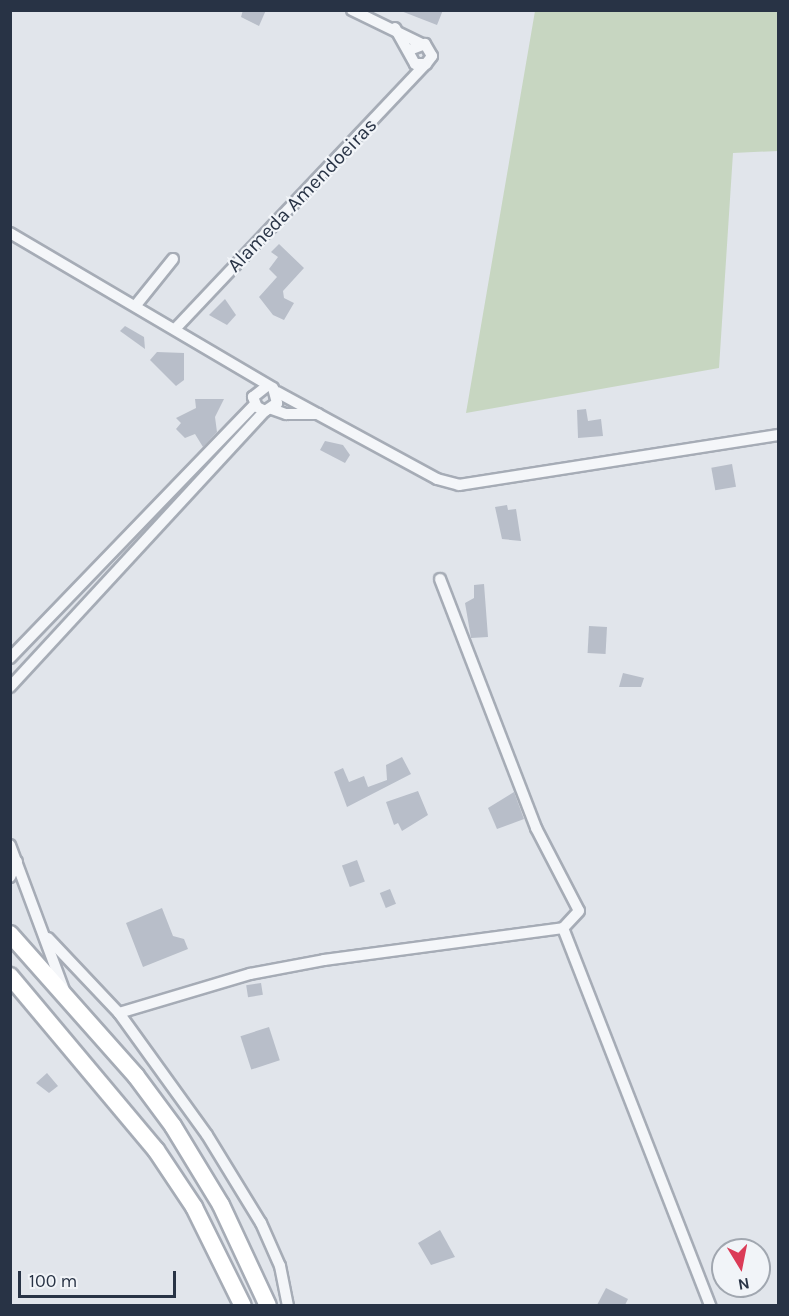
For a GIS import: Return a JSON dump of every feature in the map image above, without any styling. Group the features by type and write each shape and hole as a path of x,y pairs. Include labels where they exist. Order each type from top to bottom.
{"main road":[{"path":"10,934 136,1076 173,1126 221,1205 268,1305"},
{"path":"10,976 156,1150 194,1207 243,1305"}],"street":[{"path":"352,10 395,28 420,42 432,51 426,64 415,64 395,28"},
{"path":"410,82 409,53 420,42"},
{"name":"Alameda Amendoeiras","path":"176,328 426,64"},
{"path":"10,232 176,328 272,389 437,479 459,485 778,435"},
{"path":"136,305 173,259"},
{"path":"30,668 13,656 255,404 256,391 248,374"},
{"path":"256,391 272,389"},
{"path":"10,687 269,410 272,389"},
{"path":"255,404 286,414 321,414"},
{"path":"234,425 244,436"},
{"path":"119,1012 250,974 324,960 563,928 579,911 536,828 440,579"},
{"path":"10,846 48,938 66,996"},
{"path":"10,877 17,861"},
{"path":"563,928 710,1305"},
{"path":"48,938 119,1012 207,1135 261,1223 280,1266 288,1305"}],"green space":[{"path":"535,11 778,11 778,151 733,153 719,368 466,413"}],"building":[{"path":"243,10 266,10 259,26 241,17"},
{"path":"401,10 443,10 437,25 401,11"},
{"path":"279,244 304,268 283,291 284,298 294,303 284,320 273,315 259,297 277,277 269,269 278,257 271,252"},
{"path":"225,299 236,315 227,325 209,315"},
{"path":"125,326 144,337 145,349 120,331"},
{"path":"157,352 184,353 184,380 176,386 150,360"},
{"path":"195,399 224,399 215,417 217,432 203,447 195,434 185,438 176,429 181,423 176,418 196,408"},
{"path":"586,409 588,421 601,419 603,436 578,438 577,410"},
{"path":"325,441 343,445 350,455 345,463 320,450"},
{"path":"732,464 736,487 715,490 711,468"},
{"path":"507,505 508,510 516,509 521,541 502,539 495,507"},
{"path":"484,584 488,637 471,638 465,603 474,598 474,585"},
{"path":"589,626 607,627 606,654 588,653"},
{"path":"623,673 644,678 641,687 619,687"},
{"path":"402,757 411,774 347,807 334,772 343,768 349,782 364,776 368,787 387,780 386,765"},
{"path":"418,791 428,815 402,831 398,823 394,825 386,802"},
{"path":"514,792 524,819 497,829 488,808"},
{"path":"357,860 365,882 350,887 342,865"},
{"path":"390,889 396,904 386,908 380,893"},
{"path":"162,908 173,936 184,939 188,949 143,967 126,923"},
{"path":"261,983 263,995 248,997 246,985"},
{"path":"269,1027 280,1060 251,1070 240,1036"},
{"path":"47,1073 58,1086 49,1093 36,1083"},
{"path":"440,1230 455,1257 431,1265 418,1243"},
{"path":"606,1288 628,1299 625,1305 597,1305"}]}
